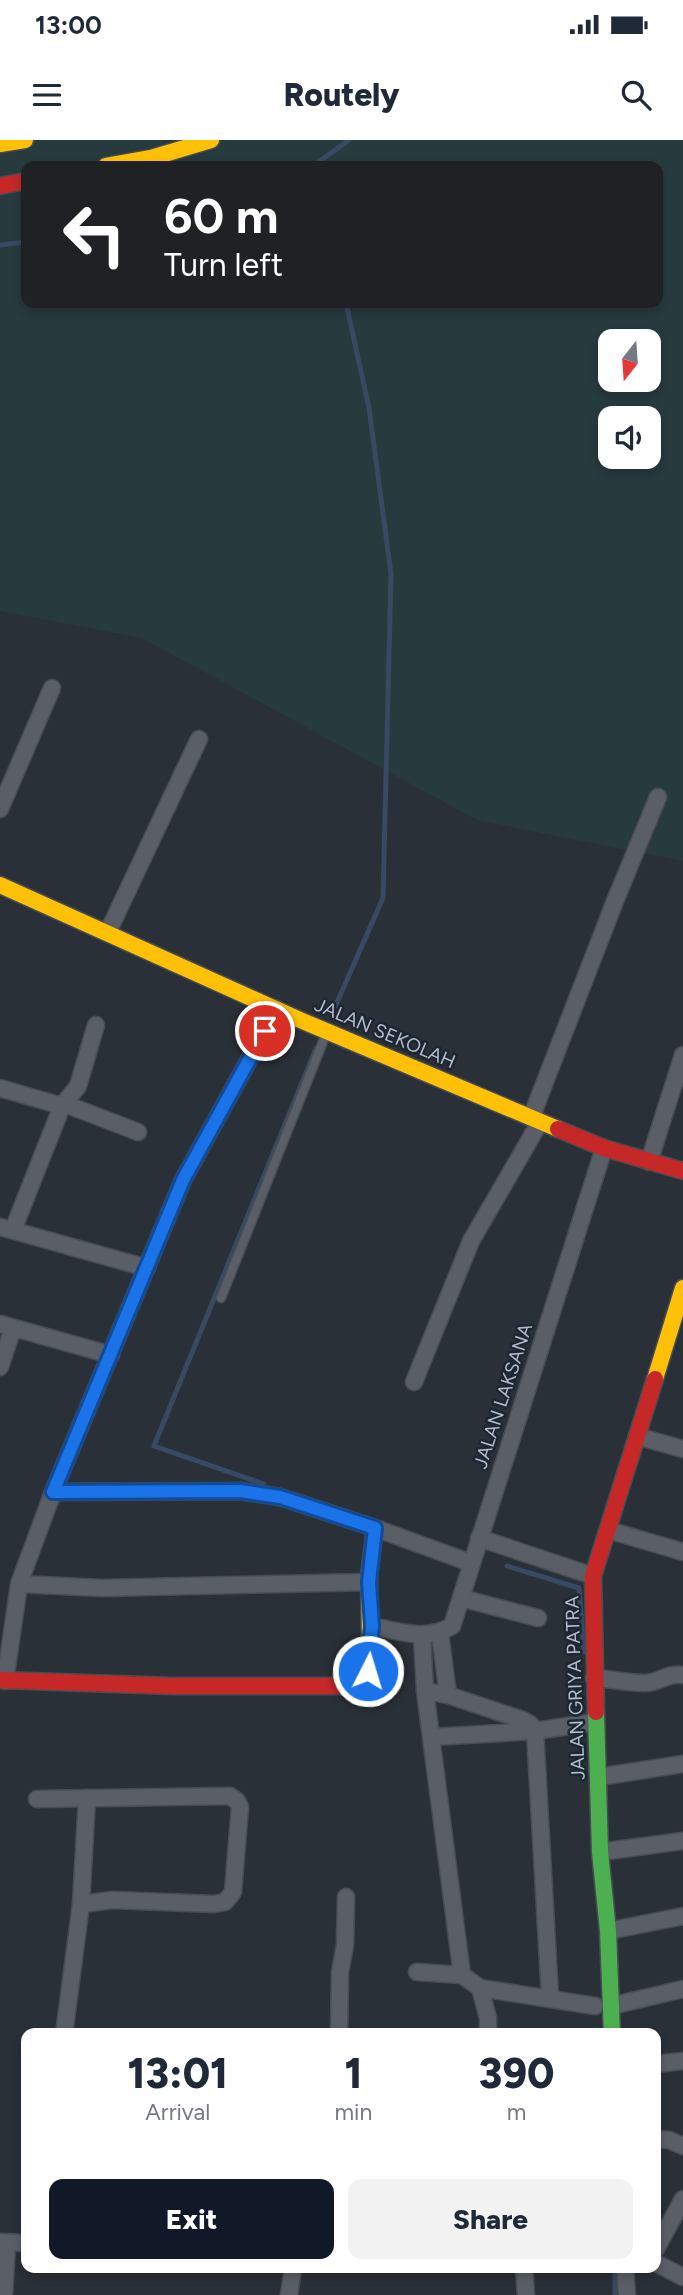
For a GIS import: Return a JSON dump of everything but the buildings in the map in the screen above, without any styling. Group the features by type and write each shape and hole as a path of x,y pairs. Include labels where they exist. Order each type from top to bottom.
{"street":[{"path":"0,144 25,140"},
{"path":"134,161 211,140"},
{"path":"0,186 21,182"},
{"path":"0,810 52,688"},
{"path":"108,932 199,739"},
{"path":"414,1382 471,1241 536,1120 615,901 658,797"},
{"name":"JALAN SEKOLAH","path":"2,890 108,932 277,1009 536,1120 604,1148 683,1171"},
{"path":"277,1009 183,1180 53,1492 19,1584 3,1681 173,1686 354,1686 363,1682 368,1671 372,1626 369,1582 375,1528"},
{"path":"96,1025 78,1086 63,1105 7,1228 147,1268"},
{"path":"649,1161 683,1055"},
{"path":"0,1088 63,1105 138,1132"},
{"name":"JALAN LAKSANA","path":"440,1633 452,1626 604,1148"},
{"name":"JALAN GRIYA PATRA","path":"610,2028 603,2006 608,1931 600,1852 599,1777 590,1723 594,1678 593,1576 636,1436 675,1340 683,1288"},
{"path":"0,1367 7,1326 111,1355"},
{"path":"636,1436 683,1449"},
{"path":"53,1492 240,1491 280,1497 471,1563"},
{"path":"608,1530 683,1552"},
{"path":"479,1538 593,1576"},
{"path":"19,1584 102,1588 369,1582"},
{"path":"461,1598 538,1618"},
{"path":"372,1626 422,1636 440,1633 448,1695"},
{"path":"422,1636 425,1691 462,1975"},
{"path":"594,1678 646,1683 655,1682 665,1676 683,1675"},
{"path":"425,1691 448,1695 523,1720 535,1731 550,1997"},
{"path":"432,1737 535,1731 590,1723"},
{"path":"599,1777 683,1764"},
{"path":"37,1799 230,1796 240,1807 233,1892 225,1902 214,1904 113,1900 81,1904"},
{"path":"65,2028 81,1904 87,1798"},
{"path":"600,1852 683,1841"},
{"path":"340,2028 340,1972 345,1945 346,1897"},
{"path":"608,1931 683,1916"},
{"path":"417,1972 462,1975 480,1988 603,2006 683,1989"},
{"path":"480,1988 488,2028"},
{"path":"661,2063 683,2061"},
{"path":"661,2139 683,2146"},
{"path":"661,2240 683,2199"},
{"path":"661,2218 673,2218"},
{"path":"4,2295 3,2243 21,2243"},
{"path":"661,2266 683,2277"},
{"path":"289,2295 292,2273"},
{"path":"524,2273 526,2295"},
{"path":"625,2273 627,2295"}],"lane":[{"path":"221,1298 325,1030"}],"green space":[{"path":"0,140 683,140 683,861 477,820 142,638 0,611"}],"waterway":[{"path":"320,161 349,140"},
{"path":"0,245 21,243"},
{"path":"335,1007 383,898 391,574 369,408 347,308"},
{"path":"264,1484 154,1446 316,1048"},
{"path":"507,1566 579,1588 584,1652"},
{"path":"615,2273 615,2295"}],"traffic: fast":[{"path":"596,1712 600,1852 608,1931 612,2028"}],"traffic: slow":[{"path":"0,144 25,140"},
{"path":"134,161 211,140"},
{"path":"0,885 300,1020 558,1129"},
{"path":"655,1379 683,1288"},
{"path":"53,1492 240,1491 280,1497 375,1528 369,1576 370,1638"}],"traffic: jam":[{"path":"0,186 21,182"},
{"path":"558,1129 604,1148 683,1171"},
{"path":"596,1712 593,1576 655,1379"},
{"path":"0,1680 173,1686 354,1686 363,1682 369,1658 370,1638"}],"route":[{"path":"265,1031 183,1180 53,1492 240,1491 280,1497 375,1528 369,1582 372,1626 368,1671"}]}
